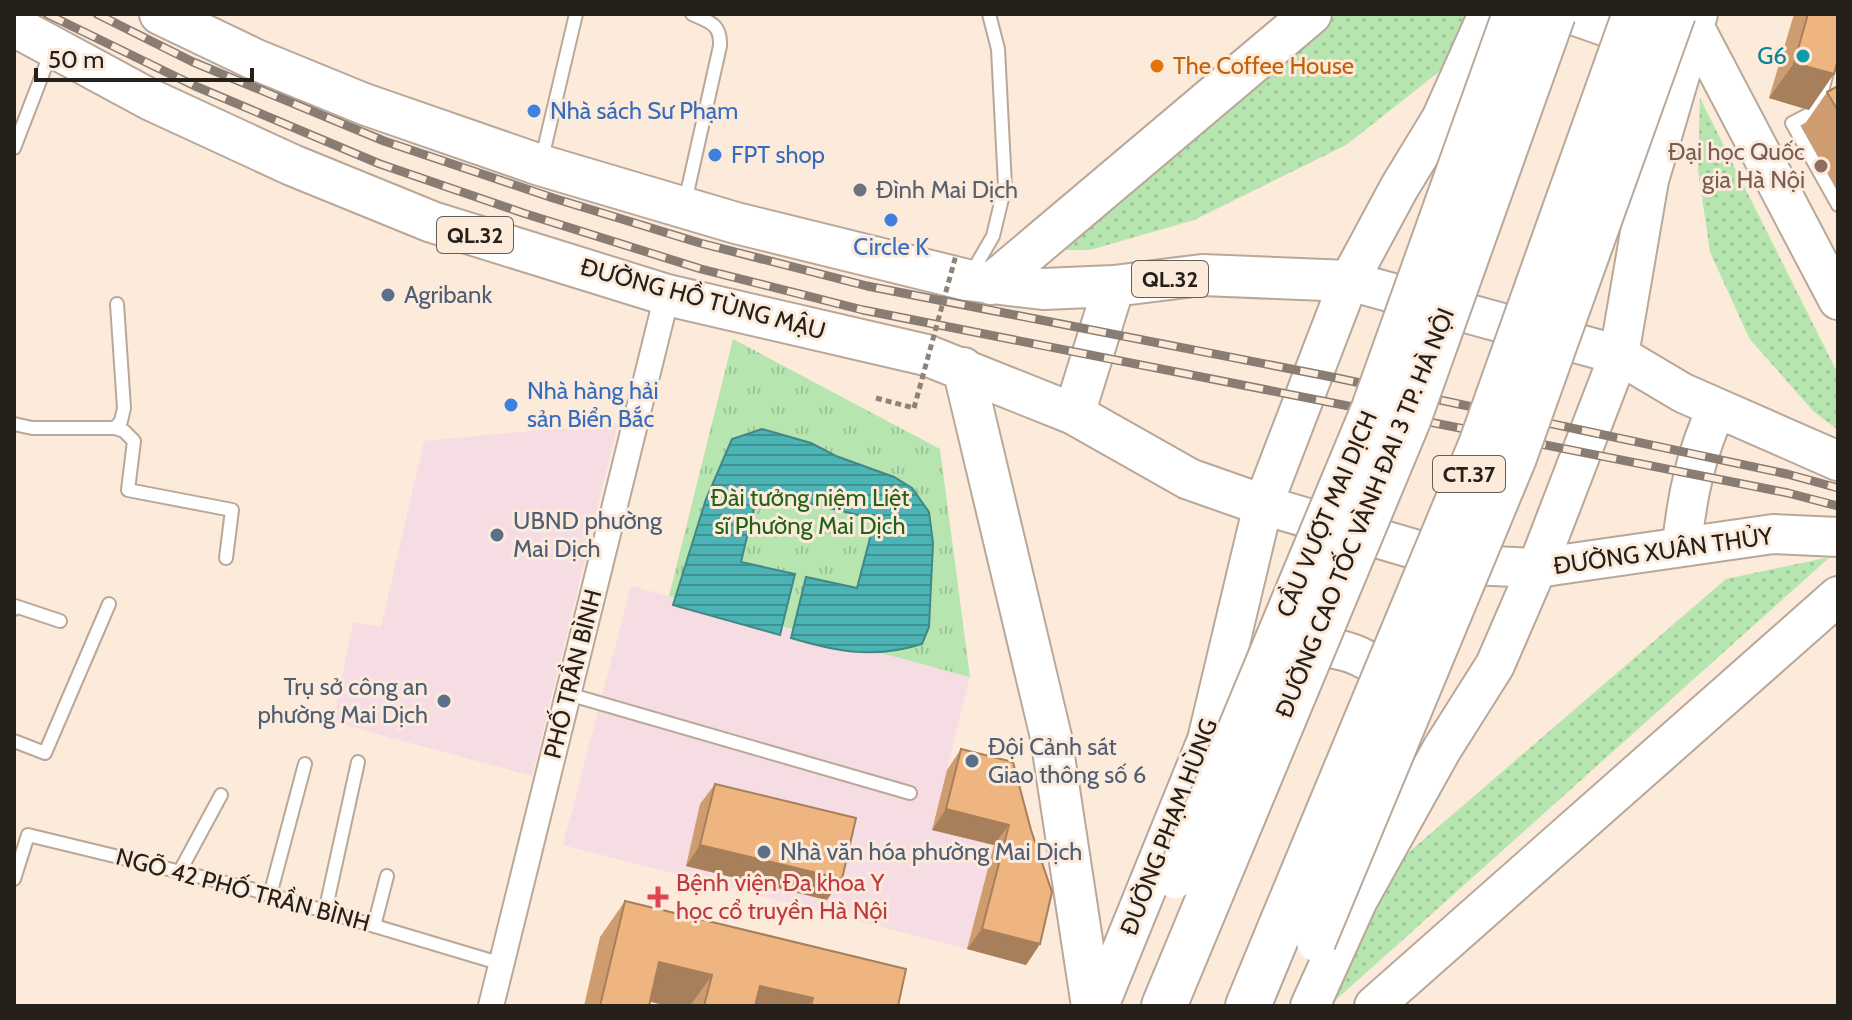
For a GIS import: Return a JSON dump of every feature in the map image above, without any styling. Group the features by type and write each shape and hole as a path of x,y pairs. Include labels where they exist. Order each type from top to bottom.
{"highway":[{"name":"QL.32","path":"160,14 254,59 364,104 540,165 683,209 1043,289 1114,286 1202,275 1349,281"},
{"path":"972,273 1311,14"},
{"name":"ĐƯỜNG CAO TỐC VÀNH ĐAI 3 TP. HÀ NỘI","path":"1164,1006 1193,886 1408,420 1553,14"},
{"name":"CT.37","path":"1248,1006 1299,934 1481,445 1635,14"},
{"name":"ĐƯỜNG HỒ TÙNG MẬU","path":"14,26 149,99 292,165 432,222 667,295 889,346 963,368 1074,414 1189,479 1263,505"},
{"path":"1074,414 1114,286"},
{"path":"963,368 1051,737 1092,1006"}],"main road":[{"name":"ĐƯỜNG PHẠM HÙNG","path":"1099,1006 1207,740 1263,505 1349,281 1399,188 1441,119 1488,14"},
{"name":"CẦU VƯỢT MAI DỊCH","path":"1122,1006 1193,886 1371,408 1512,14"},
{"path":"1570,14 1632,36 1672,38 1689,18"},
{"path":"1689,18 1838,300"},
{"path":"1310,1006 1358,900 1442,749 1495,665 1537,568 1619,355 1649,180 1689,18"},
{"path":"1290,1006 1299,934 1517,458 1689,18"},
{"path":"1349,281 1619,355 1683,393 1838,461"},
{"path":"1682,545 1694,466 1717,408"},
{"name":"ĐƯỜNG XUÂN THỦY","path":"1263,505 1469,565 1537,568 1773,534 1838,537"},
{"path":"1374,1006 1838,596"},
{"path":"1226,659 1288,646 1334,648 1360,656 1384,670 1408,695 1442,749"}],"street":[{"name":"PHỐ TRẦN BÌNH","path":"491,1006 667,295"}],"lane":[{"path":"540,165 576,14"},
{"path":"683,209 721,33 714,24 692,14"},
{"path":"972,273 993,236 1005,186 998,49 989,14"},
{"path":"14,148 52,49"},
{"path":"1830,65 1817,110 1792,123 1838,205"},
{"path":"115,428 121,421 124,408 117,304"},
{"path":"14,424 32,428 115,428 124,431 134,441 128,490 232,510 226,558"},
{"path":"14,741 45,753 109,604"},
{"path":"14,609 15,606 60,621"},
{"path":"568,694 910,793"},
{"path":"325,912 358,762"},
{"path":"270,895 305,764"},
{"path":"180,871 221,795"},
{"name":"NGÕ 42 PHỐ TRẦN BÌNH","path":"14,879 28,835 270,895 502,964"},
{"path":"374,926 387,876"}],"path":[{"path":"876,398 914,408 972,273"}],"shaded area":[{"name":"UBND phường Mai Dịch","path":"618,423 532,776 333,722 353,622 381,627 424,441"},
{"path":"631,586 970,677 932,829 994,845 967,949 563,845"}],"green space":[{"path":"1333,14 1472,14 1440,71 1346,145 1194,220 1090,250 1049,250 1142,165"},
{"path":"1700,98 1838,374 1838,430 1813,411 1749,338 1710,252 1698,170"},
{"name":"Đài tưởng niệm Liệt sĩ Phường Mai Dịch","path":"733,339 940,449 970,677 669,596"},
{"path":"1830,557 1329,1006 1351,939 1408,853 1726,579"}],"water":[{"path":"762,429 811,443 836,456 894,477 912,488 929,512 933,543 929,627 922,644 904,649 856,652 791,638 806,577 857,588 875,519 758,491 741,562 795,574 780,635 673,605 706,499 732,439"}],"building":[{"path":"1808,14 1838,14 1838,59 1834,74 1794,63"},
{"path":"1838,86 1838,111 1827,92"},
{"path":"961,749 1013,762 1052,892 1040,944 982,929 1009,825 946,809"},
{"path":"715,784 856,818 842,879 700,845"},
{"path":"625,901 906,969 898,1006 811,1006 813,998 760,986 755,1006 704,1006 712,975 659,962 649,1006 600,1006"}],"railway":[{"path":"47,14 195,86 380,164 701,269 863,310 1788,493 1838,506"},
{"path":"97,14 193,62 384,141 700,243 867,286 1337,378 1787,474 1838,488"}],"place":[{"name":"G6","path":"1803,56"},
{"name":"The Coffee House","path":"1157,66"},
{"name":"Nhà sách Sư Phạm","path":"534,111"},
{"name":"FPT shop","path":"715,155"},
{"name":"Đại học Quốc gia Hà Nội","path":"1821,166"},
{"name":"Đình Mai Dịch","path":"860,190"},
{"name":"Circle K","path":"891,220"},
{"name":"Agribank","path":"388,295"},
{"name":"Nhà hàng hải sản Biển Bắc","path":"511,405"},
{"name":"UBND phường Mai Dịch","path":"497,535"},
{"name":"Trụ sở công an phường Mai Dịch","path":"444,701"},
{"name":"Đội Cảnh sát Giao thông số 6","path":"972,761"},
{"name":"Nhà văn hóa phường Mai Dịch","path":"764,852"},
{"name":"Bệnh viện Đa khoa Y học cổ truyền Hà Nội","path":"658,897"}]}
